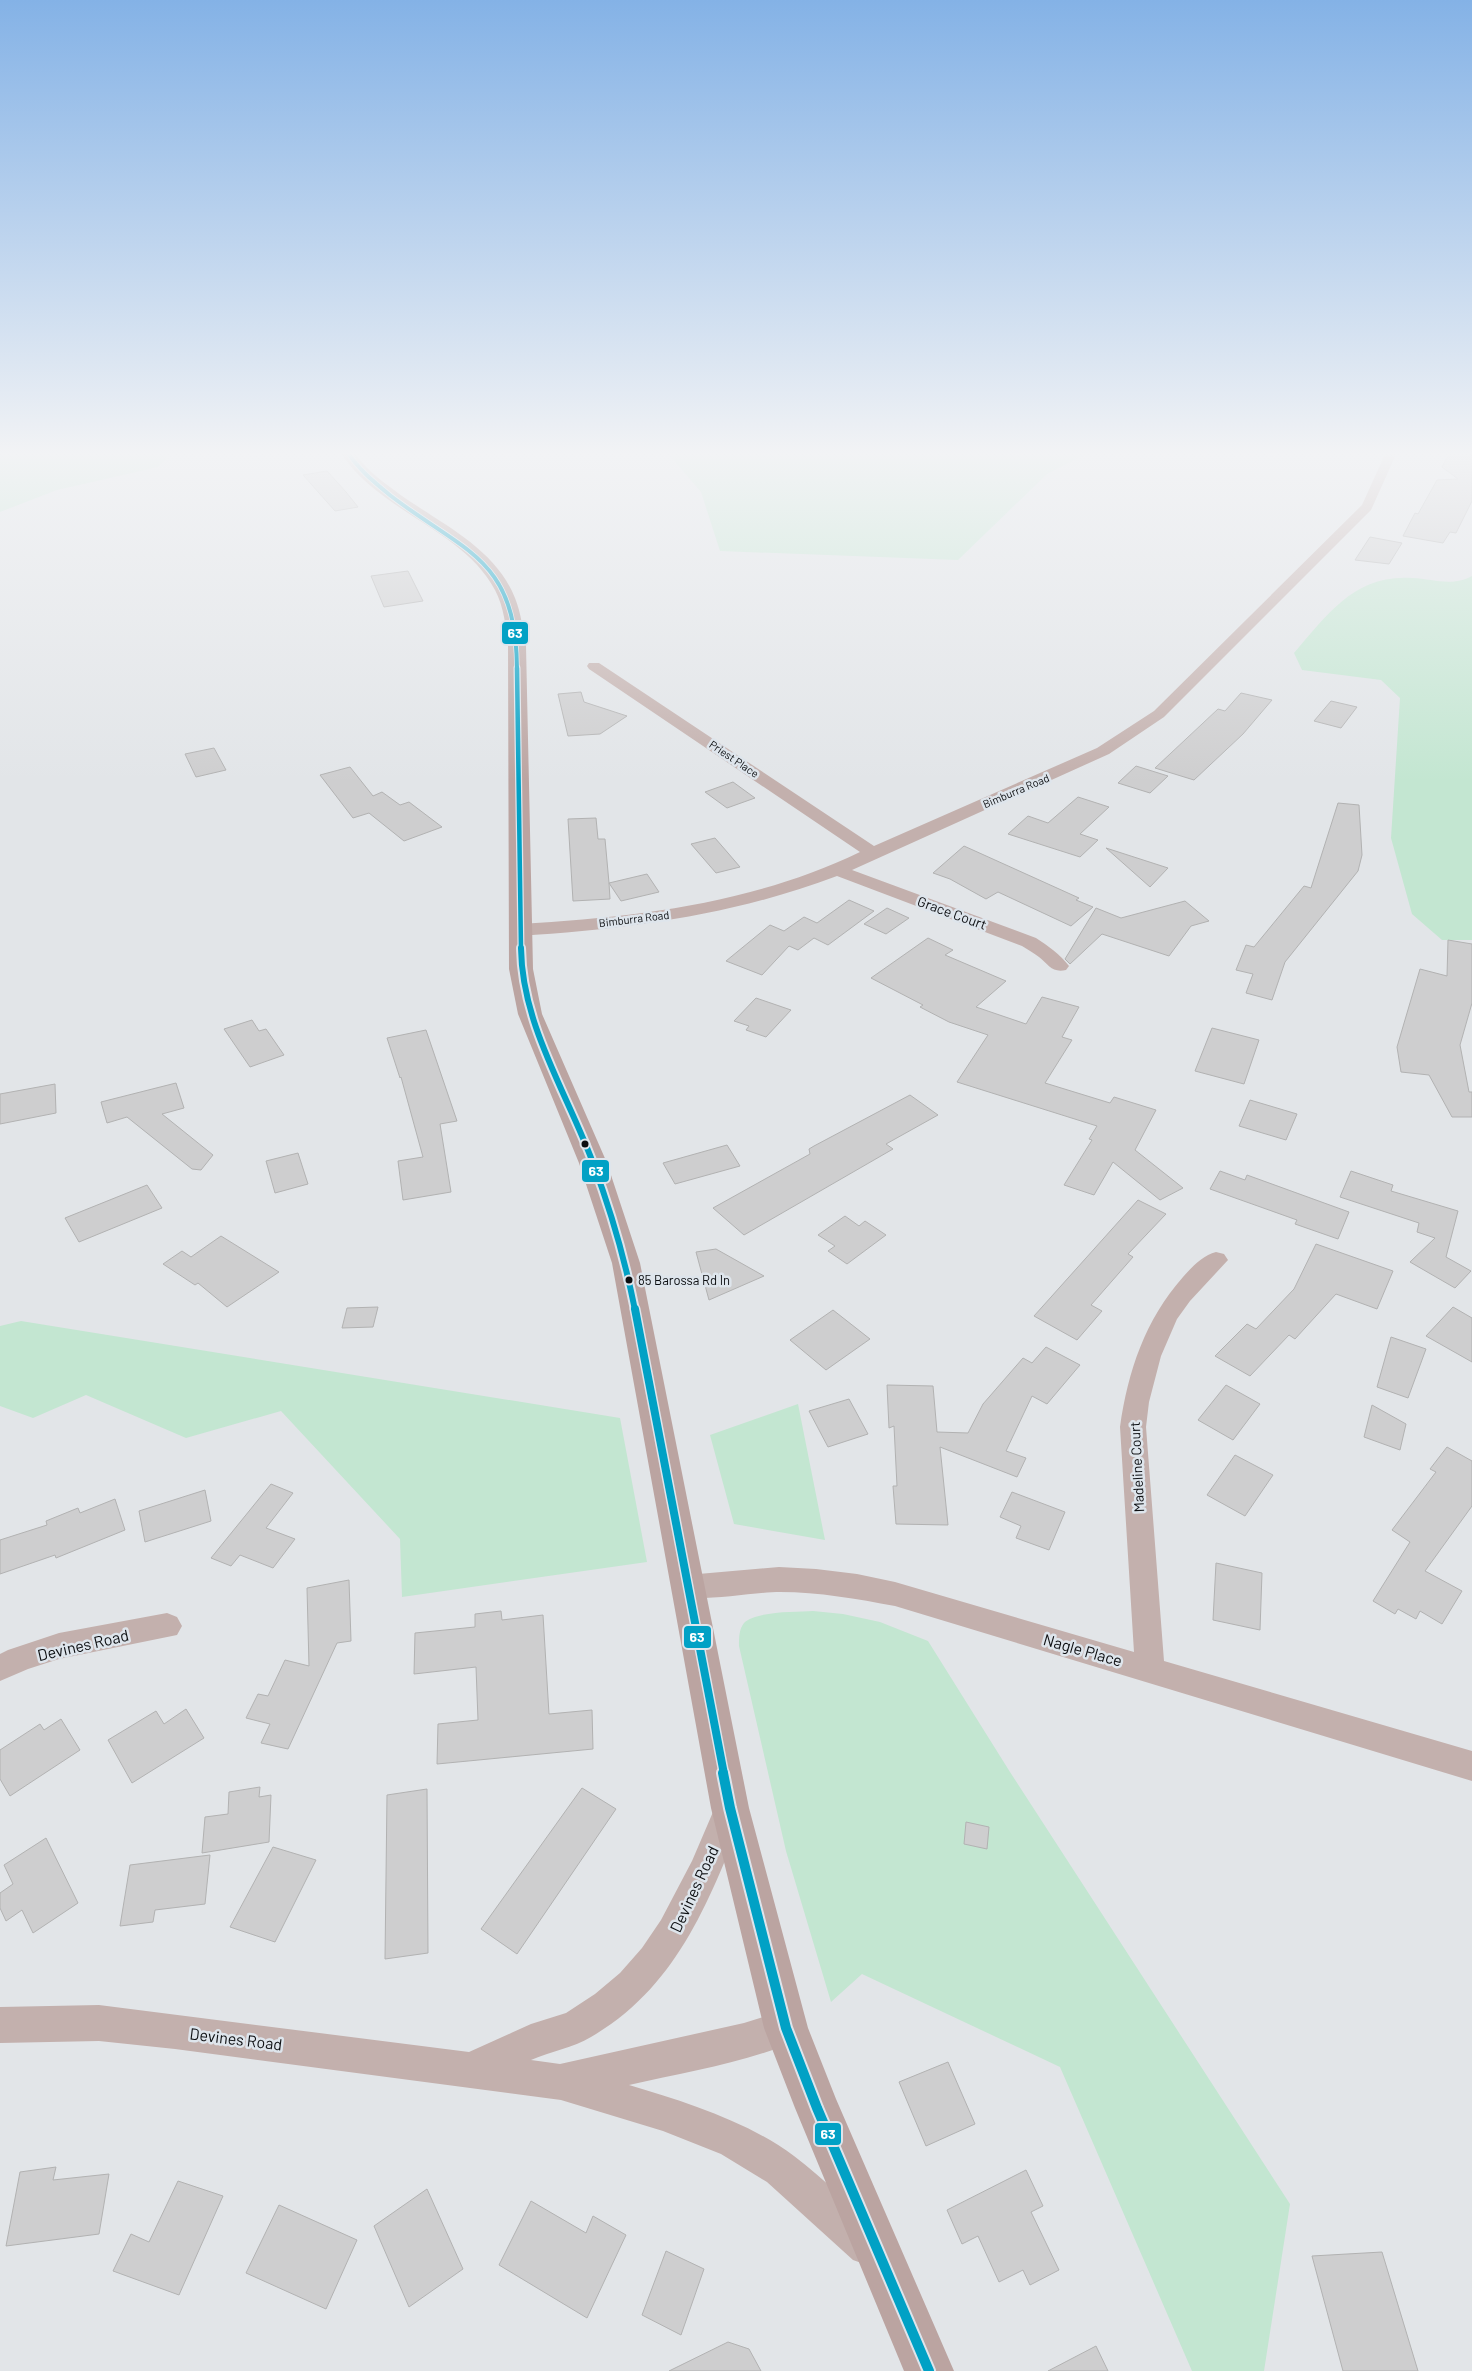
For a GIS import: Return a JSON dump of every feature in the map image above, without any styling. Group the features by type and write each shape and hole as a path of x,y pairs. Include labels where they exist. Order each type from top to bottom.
{"street":[{"path":"479,561 490,571 508,600 517,646 521,969 530,1014 594,1163 626,1263 645,1354 687,1587 730,1808 786,2028 817,2108 929,2371"},
{"name":"Bimburra Road","path":"520,930 559,928 681,913 754,898 839,871 873,853 1055,774 1103,751 1151,720 1313,561"},
{"name":"Priest Place","path":"594,666 873,853"},
{"name":"Grace Court","path":"839,871 1029,942 1045,952 1059,966"},
{"name":"Madeline Court","path":"1150,1670 1133,1427 1136,1396 1142,1369 1153,1341 1170,1309 1199,1274 1216,1260"},
{"name":"Nagle Place","path":"687,1587 728,1582 786,1580 833,1582 894,1594 1472,1766"},
{"name":"Devines Road","path":"0,1668 57,1648 167,1626"},
{"name":"Devines Road","path":"471,2070 532,2042 577,2026 622,1997 653,1964 673,1934 694,1895 730,1808"},
{"name":"Devines Road","path":"0,2025 99,2023 560,2082 663,2113 733,2141 780,2168 884,2262"},
{"name":"Devines Road","path":"560,2082 744,2041 786,2028"}],"green space":[{"path":"1472,576 1472,940 1442,940 1412,914 1391,838 1400,698 1381,680 1302,670 1294,653 1344,599 1374,583 1392,578 1450,582"},
{"path":"21,1321 620,1418 647,1562 402,1597 400,1539 281,1411 186,1438 86,1395 33,1418 0,1406 0,1326"},
{"path":"798,1404 825,1540 734,1524 710,1435"},
{"path":"813,1611 843,1614 880,1622 928,1641 1010,1772 1290,2204 1264,2371 1192,2371 1060,2067 862,1974 831,2002 786,1851 739,1646 741,1628 750,1619 767,1614"}],"building":[{"path":"1360,561 1391,561 1389,564"},
{"path":"408,571 423,601 384,607 371,576"},
{"path":"581,692 584,702 627,716 600,734 568,736 558,694"},
{"path":"1241,693 1272,700 1243,734 1194,780 1155,768 1218,709 1225,711"},
{"path":"1331,701 1357,707 1341,728 1314,721"},
{"path":"214,748 226,770 196,777 185,754"},
{"path":"1136,766 1168,776 1150,793 1118,783"},
{"path":"350,767 373,796 382,792 400,805 409,802 442,827 404,841 369,813 353,818 320,775"},
{"path":"733,782 755,798 727,808 705,792"},
{"path":"1078,797 1109,807 1080,834 1098,840 1080,857 1008,834 1028,816 1048,823"},
{"path":"1338,803 1359,805 1362,855 1358,871 1285,962 1272,1000 1246,993 1253,974 1236,970 1246,945 1254,947 1304,886 1311,888"},
{"path":"596,818 598,839 605,839 610,899 573,901 568,819"},
{"path":"715,838 740,867 716,873 691,844"},
{"path":"964,846 1079,898 1076,900 1093,907 1071,926 998,892 986,899 950,879 933,873"},
{"path":"1106,848 1168,868 1150,887"},
{"path":"647,874 659,892 621,901 609,883"},
{"path":"849,900 874,911 828,945 814,938 798,950 789,946 762,975 726,961 770,925 784,931 804,917 817,923"},
{"path":"1185,901 1209,921 1191,926 1169,956 1102,934 1070,964 1065,959 1096,908 1121,918"},
{"path":"887,908 909,918 886,934 864,924"},
{"path":"928,938 953,950 945,955 1006,981 976,1007 1026,1024 1042,997 1079,1007 1062,1037 1072,1040 1045,1083 1110,1103 1114,1097 1156,1110 1135,1150 1183,1188 1160,1200 1113,1162 1094,1195 1064,1185 1092,1140 1089,1139 1097,1126 957,1082 988,1035 949,1022 920,1007 923,1005 871,978"},
{"path":"1448,940 1472,944 1472,1003 1460,1045 1469,1092 1472,1092 1472,1117 1452,1117 1429,1075 1401,1072 1397,1047 1420,969 1447,976"},
{"path":"756,998 791,1010 766,1037 746,1030 749,1026 734,1021"},
{"path":"252,1020 259,1031 266,1029 284,1055 250,1067 224,1029"},
{"path":"1212,1028 1259,1040 1244,1084 1195,1071"},
{"path":"426,1030 457,1121 440,1124 451,1192 403,1200 398,1161 423,1157 401,1077 387,1038"},
{"path":"176,1083 184,1108 162,1114 213,1155 201,1170 192,1169 127,1117 107,1123 101,1102"},
{"path":"55,1084 56,1113 0,1124 0,1094"},
{"path":"910,1095 938,1115 886,1144 893,1149 744,1235 713,1208 810,1154 809,1149 814,1146"},
{"path":"1250,1100 1297,1114 1286,1140 1239,1126"},
{"path":"727,1145 740,1166 675,1184 663,1163"},
{"path":"298,1153 308,1184 275,1193 266,1161"},
{"path":"1220,1171 1245,1180 1247,1175 1349,1212 1338,1239 1295,1224 1297,1220 1210,1189"},
{"path":"1351,1171 1393,1185 1391,1191 1458,1211 1446,1257 1471,1271 1455,1288 1410,1262 1435,1238 1417,1232 1419,1223 1340,1197"},
{"path":"147,1185 162,1208 79,1242 65,1218"},
{"path":"1138,1200 1166,1214 1128,1254 1133,1257 1091,1305 1102,1311 1077,1340 1034,1316"},
{"path":"845,1216 859,1226 865,1221 886,1235 847,1264 828,1251 835,1246 818,1235"},
{"path":"221,1236 279,1272 227,1307 198,1283 195,1285 163,1264 182,1251 191,1257"},
{"path":"1316,1244 1393,1271 1377,1309 1336,1294 1295,1339 1289,1335 1250,1376 1215,1356 1247,1324 1256,1329 1294,1289"},
{"path":"716,1249 764,1276 709,1300 696,1252"},
{"path":"378,1307 373,1327 342,1328 347,1308"},
{"path":"1453,1307 1472,1318 1472,1362 1426,1336"},
{"path":"833,1310 870,1339 826,1370 790,1340"},
{"path":"1391,1337 1426,1349 1408,1398 1377,1387"},
{"path":"1046,1347 1080,1365 1047,1404 1032,1396 1006,1451 1026,1458 1017,1477 940,1447 948,1525 896,1524 893,1486 897,1486 894,1426 889,1428 887,1385 933,1386 937,1432 968,1433 983,1404 1023,1358 1032,1363"},
{"path":"1226,1385 1260,1404 1233,1440 1198,1420"},
{"path":"849,1399 868,1434 828,1447 809,1411"},
{"path":"1372,1405 1406,1424 1400,1450 1364,1437"},
{"path":"1447,1447 1472,1461 1472,1506 1425,1571 1462,1591 1442,1624 1420,1611 1416,1619 1398,1609 1395,1614 1373,1601 1410,1542 1392,1530 1436,1472 1430,1469"},
{"path":"1235,1455 1273,1475 1245,1516 1207,1495"},
{"path":"271,1484 293,1493 266,1528 295,1539 273,1568 240,1555 231,1566 211,1558"},
{"path":"205,1490 211,1521 145,1542 139,1511"},
{"path":"1012,1492 1065,1512 1049,1550 1016,1538 1021,1526 1000,1517"},
{"path":"115,1499 125,1530 56,1558 55,1555 0,1574 0,1540 47,1525 46,1521 78,1508 80,1513"},
{"path":"1216,1563 1262,1573 1260,1630 1213,1620"},
{"path":"349,1580 351,1641 337,1643 288,1749 261,1743 270,1724 246,1718 258,1694 268,1696 285,1660 309,1666 307,1588"},
{"path":"501,1611 502,1620 543,1615 549,1714 592,1710 593,1749 437,1764 438,1724 478,1720 476,1667 414,1674 415,1633 475,1627 475,1614"},
{"path":"186,1709 204,1738 132,1783 108,1740 156,1711 164,1724"},
{"path":"61,1719 80,1750 10,1796 0,1779 0,1750 40,1724 44,1730"},
{"path":"260,1787 259,1797 271,1795 269,1842 202,1853 205,1817 228,1814 229,1792"},
{"path":"582,1788 616,1809 517,1954 481,1929"},
{"path":"427,1789 428,1953 385,1959 387,1795"},
{"path":"966,1822 989,1827 987,1849 964,1844"},
{"path":"46,1838 78,1903 33,1933 22,1910 6,1921 0,1908 0,1893 13,1884 4,1865"},
{"path":"273,1847 316,1860 275,1942 230,1927"},
{"path":"210,1855 205,1904 155,1910 153,1922 120,1926 130,1865"},
{"path":"948,2062 975,2124 926,2146 899,2082"},
{"path":"56,2167 53,2180 109,2174 99,2234 6,2246 20,2172"},
{"path":"1026,2170 1043,2206 1031,2212 1059,2270 1030,2285 1023,2270 999,2282 978,2236 962,2244 947,2210"},
{"path":"178,2181 223,2196 179,2295 113,2271 131,2234 149,2242"},
{"path":"427,2189 463,2269 409,2307 374,2226"},
{"path":"531,2201 586,2233 593,2216 626,2235 587,2318 499,2265"},
{"path":"279,2205 357,2240 326,2309 246,2273"},
{"path":"666,2251 704,2269 681,2335 642,2315"},
{"path":"1382,2252 1418,2371 1343,2371 1312,2256"},
{"path":"728,2342 749,2349 761,2371 669,2371"},
{"path":"1096,2346 1108,2371 1048,2371"}],"transit line":[{"name":"63","path":"481,561 493,574 509,604 517,646 521,969 530,1014 593,1163 626,1263 730,1808 786,2028 817,2108 929,2371"}],"place":[{"name":"85 Barossa Rd In","path":"629,1280"}]}
